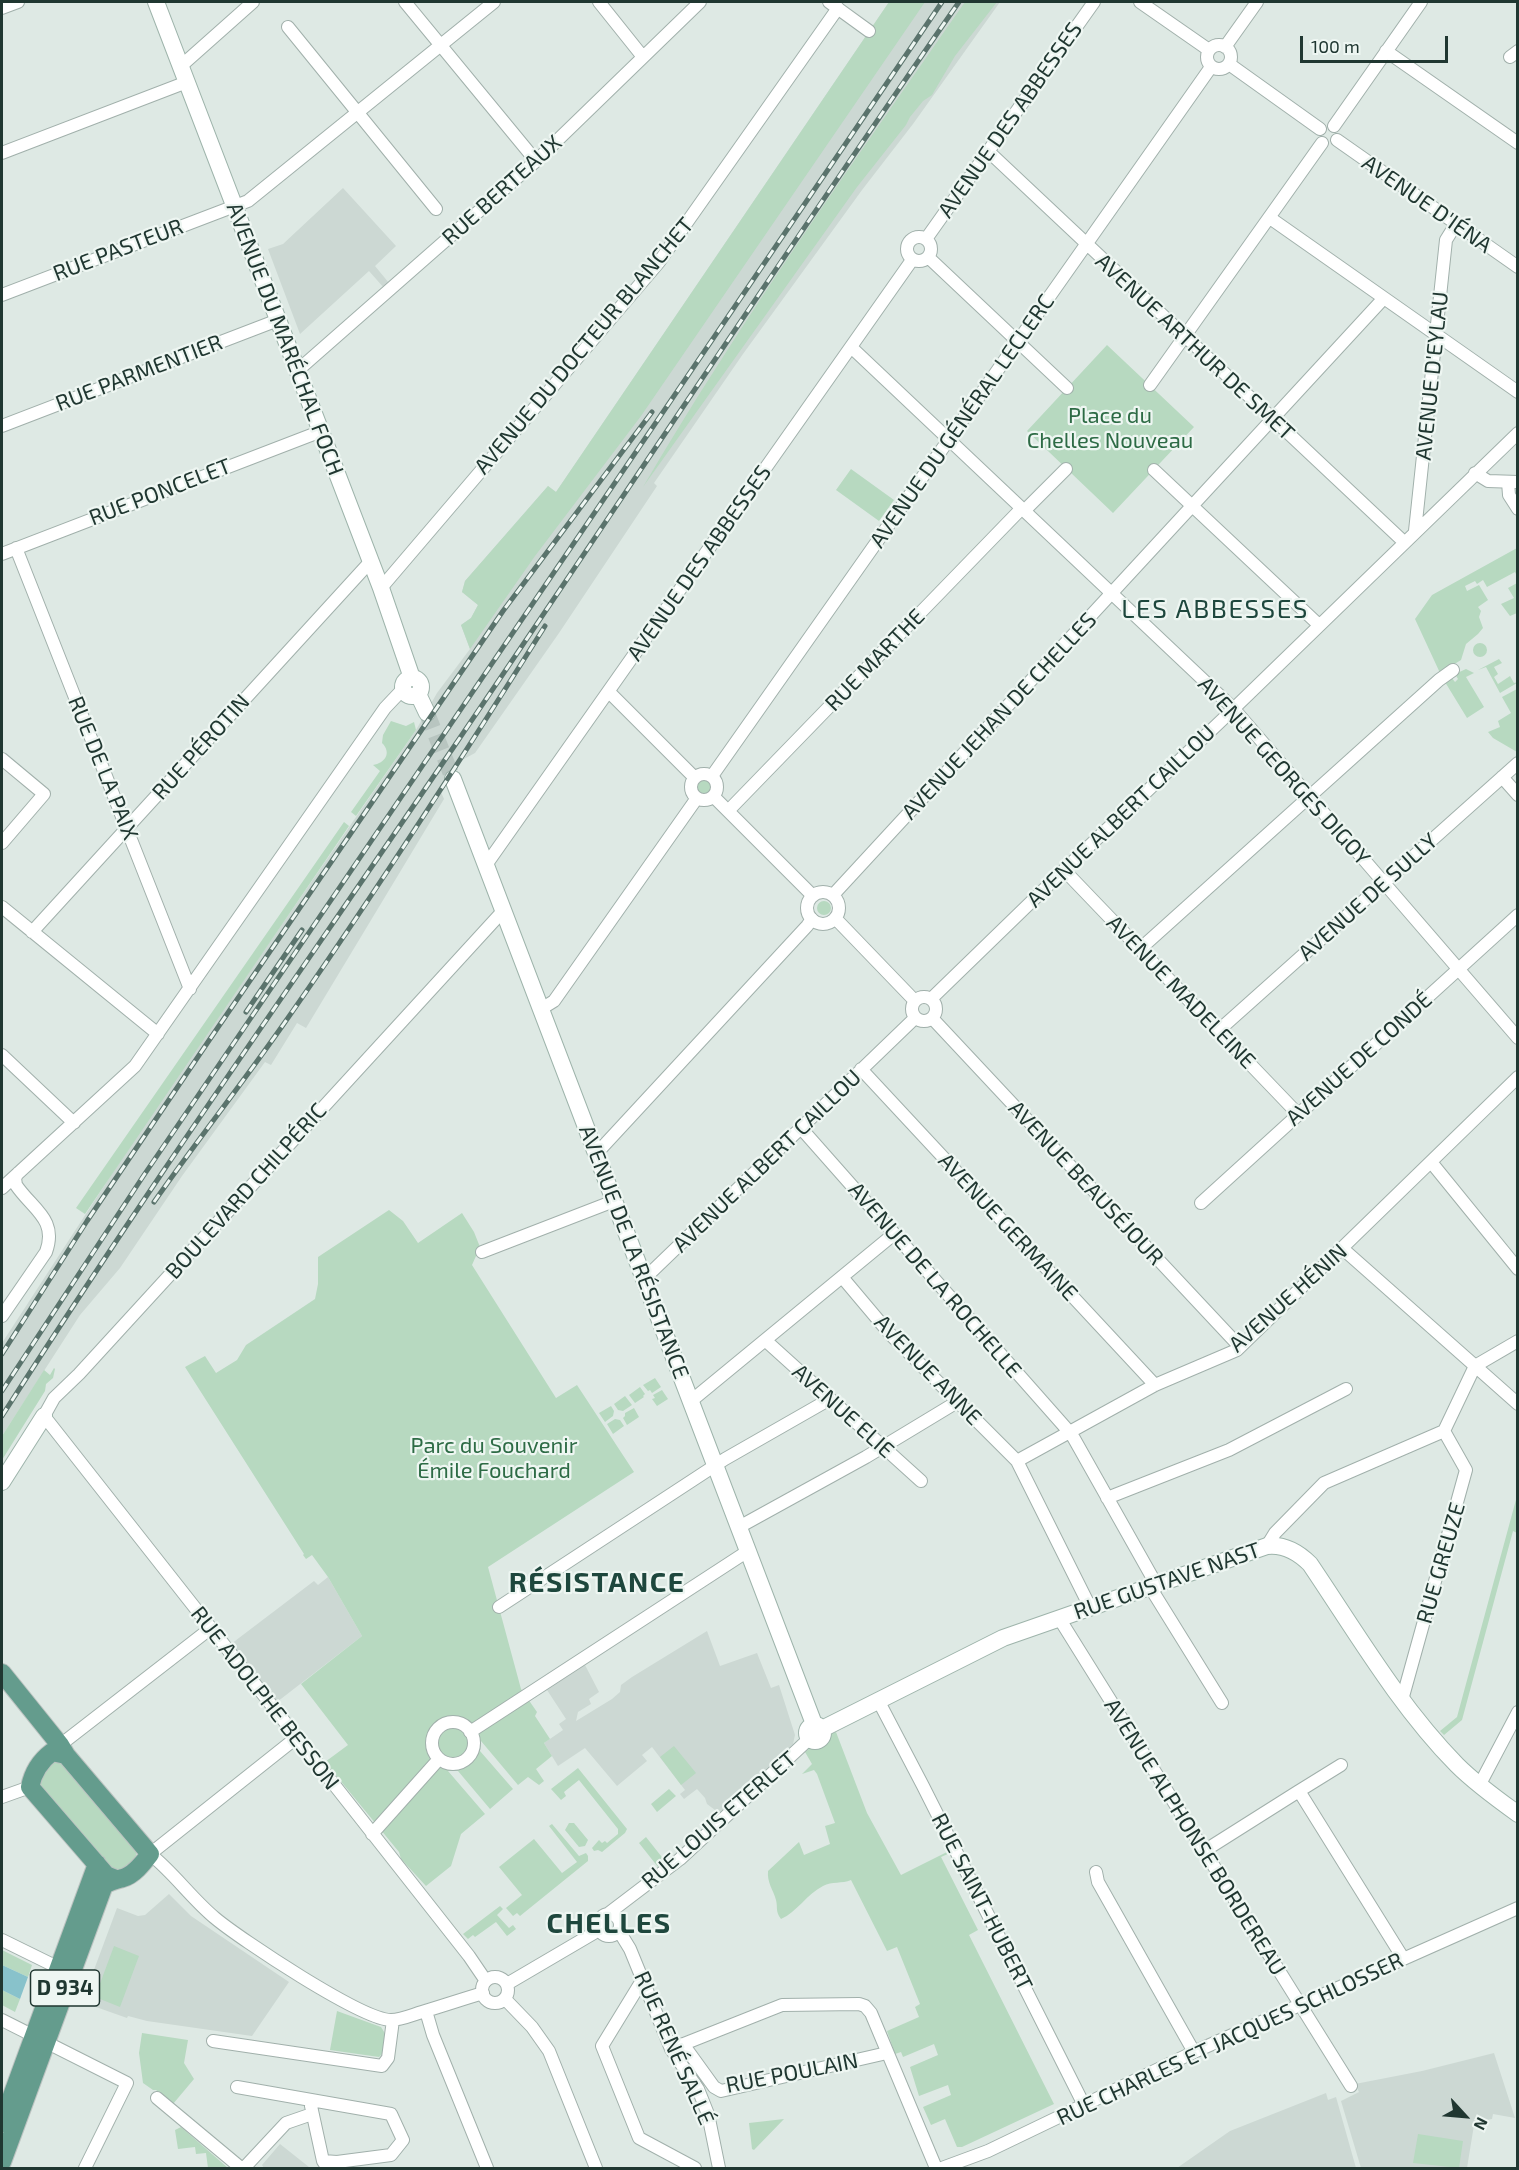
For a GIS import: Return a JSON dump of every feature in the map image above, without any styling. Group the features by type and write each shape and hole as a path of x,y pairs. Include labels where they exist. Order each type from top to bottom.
{"main road":[{"path":"2,1673 56,1752 150,1854 137,1869 126,1877 116,1879 106,1875 30,1787 36,1769 56,1752"},
{"path":"2,1691 41,1738 45,1749 56,1752"},
{"name":"D 934","path":"2,2122 45,2042 59,1968 97,1864"},
{"name":"D 934","path":"2,2162 102,1891 106,1883 116,1879"}],"street":[{"path":"2,8 18,2"},
{"name":"AVENUE DU MARÉCHAL FOCH","path":"156,2 381,588 411,687 427,713"},
{"path":"181,66 253,2"},
{"path":"405,2 536,161"},
{"name":"RUE PASTEUR","path":"2,295 248,201 494,2"},
{"path":"599,2 643,57"},
{"name":"RUE BERTEAUX","path":"297,371 536,161 700,2"},
{"name":"AVENUE DES ABBESSES","path":"926,239 1094,2"},
{"path":"1140,2 1209,50"},
{"path":"1225,46 1257,2"},
{"path":"1334,126 1421,2"},
{"path":"834,5 870,31"},
{"name":"AVENUE DU DOCTEUR BLANCHET","path":"381,588 659,262 834,5"},
{"path":"288,27 435,209"},
{"path":"1225,46 1215,45 1206,57 1211,67 1218,69 1229,64"},
{"path":"1225,46 1231,56 1229,64"},
{"path":"1386,51 1518,143"},
{"path":"1229,64 1320,129"},
{"name":"AVENUE DU GÉNÉRAL LECLERC","path":"712,776 1211,67"},
{"path":"2,153 188,82"},
{"path":"1328,124 1334,126 1338,131 1337,140 1329,145 1322,143 1318,135 1320,129 1328,124"},
{"name":"AVENUE D'IÉNA","path":"1337,140 1518,267"},
{"path":"1150,385 1322,143"},
{"name":"AVENUE ARTHUR DE SMET","path":"988,151 1404,542"},
{"path":"1270,218 1518,392"},
{"name":"AVENUE D'EYLAU","path":"1415,531 1446,240 1456,225"},
{"path":"915,238 926,239 931,248 928,257 921,262 912,260 907,250 909,242 915,238"},
{"path":"928,257 1067,388"},
{"name":"AVENUE DES ABBESSES","path":"486,865 912,260"},
{"name":"AVENUE JEHAN DE CHELLES","path":"833,895 1384,298"},
{"name":"RUE PARMENTIER","path":"2,426 278,320"},
{"name":"AVENUE GEORGES DIGOY","path":"850,347 1233,708 1518,1038"},
{"name":"RUE PONCELET","path":"2,554 320,432"},
{"name":"AVENUE ALBERT CAILLOU","path":"931,999 1518,433"},
{"name":"RUE MARTHE","path":"728,811 1066,468"},
{"path":"1154,470 1319,625"},
{"path":"1475,473 1488,482 1513,482 1509,495 1518,509"},
{"name":"RUE DE LA PAIX","path":"16,548 190,989"},
{"name":"RUE PÉROTIN","path":"32,932 370,562"},
{"path":"1140,949 1439,680 1453,670"},
{"path":"2,1188 135,1066 385,708 411,687"},
{"path":"609,692 695,778"},
{"path":"2,759 44,794 2,843"},
{"name":"AVENUE DE SULLY","path":"1218,1031 1518,763"},
{"path":"705,774 712,776 718,786 714,797 705,800 697,798 691,787 695,778 705,774"},
{"path":"1502,777 1518,795"},
{"name":"AVENUE DE LA RÉSISTANCE","path":"453,779 815,1731"},
{"path":"714,797 813,896"},
{"path":"541,1009 554,1001 697,798"},
{"name":"AVENUE MADELEINE","path":"1064,870 1298,1114"},
{"path":"823,892 833,895 839,909 834,918 821,923 812,919 807,910 813,896 823,892"},
{"path":"2,907 158,1034"},
{"name":"BOULEVARD CHILPÉRIC","path":"2,1482 54,1398 79,1374 503,911"},
{"name":"AVENUE DE CONDÉ","path":"1201,1203 1518,915"},
{"path":"834,918 914,1000"},
{"path":"596,1154 812,919"},
{"path":"924,996 931,999 936,1008 932,1018 924,1021 915,1018 911,1011 914,1000 924,996"},
{"name":"AVENUE ALBERT CAILLOU","path":"644,1279 915,1018"},
{"name":"AVENUE BEAUSÉJOUR","path":"932,1018 1240,1347"},
{"path":"2,1055 74,1123"},
{"name":"AVENUE GERMAINE","path":"861,1068 1155,1386"},
{"name":"AVENUE HÉNIN","path":"1017,1461 1155,1386 1240,1347 1518,1077"},
{"name":"AVENUE DE LA ROCHELLE","path":"800,1127 1069,1432 1153,1586 1222,1702"},
{"path":"1431,1162 1518,1269"},
{"path":"2,1316 46,1252 50,1241 50,1228 18,1188 15,1181 18,1173"},
{"path":"482,1252 614,1201"},
{"path":"691,1401 894,1234"},
{"path":"1342,1249 1518,1404"},
{"name":"AVENUE ANNE","path":"842,1277 890,1334 1017,1461 1090,1607"},
{"name":"AVENUE ELIE","path":"765,1340 921,1481"},
{"path":"1267,1546 1275,1533 1324,1483 1444,1431 1475,1366 1518,1341"},
{"path":"1107,1498 1229,1450 1346,1389"},
{"path":"499,1607 715,1465 830,1399"},
{"path":"739,1527 883,1447 957,1402"},
{"name":"RUE ADOLPHE BESSON","path":"44,1416 469,1956 484,1987"},
{"name":"RUE GREUZE","path":"1402,1700 1466,1470 1444,1431"},
{"name":"RUE GUSTAVE NAST","path":"815,1731 1004,1638 1273,1545 1288,1548 1301,1555 1310,1564 1402,1700 1451,1758 1486,1789 1514,1809"},
{"path":"470,1732 748,1551"},
{"name":"AVENUE ALPHONSE BORDEREAU","path":"1059,1618 1351,2086"},
{"path":"56,1752 211,1628"},
{"name":"RUE SAINT-HUBERT","path":"878,1700 1083,2105"},
{"path":"1486,1789 1518,1712"},
{"path":"456,1723 470,1732 474,1743 466,1759 455,1764 444,1762 435,1754 432,1743 435,1732 444,1724 456,1723"},
{"name":"RUE LOUIS ETERLET","path":"599,1930 600,1918 616,1921 627,1900 680,1859 815,1731"},
{"path":"296,1738 150,1854 167,1867 205,1909 229,1929 333,1996 371,2014 393,2020 426,2011 484,1987 497,1977 507,1984 508,1992 505,1999 494,2003 487,2000 484,1987"},
{"path":"372,1834 439,1759"},
{"path":"1204,1851 1341,1765"},
{"path":"2,1797 30,1787"},
{"path":"1299,1791 1403,1958"},
{"path":"1096,1872 1098,1882 1194,2052"},
{"name":"RUE CHARLES ET JACQUES SCHLOSSER","path":"942,2169 988,2151 1194,2052 1518,1908"},
{"path":"507,1984 599,1930 607,1936 614,1935 616,1921"},
{"name":"RUE RENÉ SALLÉ","path":"616,1921 698,2089 708,2114 719,2169"},
{"path":"2,1940 59,1968"},
{"path":"643,1979 602,2046 639,2138 696,2169"},
{"path":"505,1999 532,2027 549,2051 596,2169"},
{"path":"677,2046 782,2005 859,2004 869,2009 936,2169"},
{"path":"426,2011 433,2035 487,2169"},
{"path":"2,2020 127,2083 85,2169"},
{"path":"213,2041 382,2066 388,2058 393,2020"},
{"name":"RUE POULAIN","path":"677,2046 714,2087 721,2091 887,2053"},
{"path":"237,2087 391,2114 403,2140 391,2155 325,2165 312,2114 311,2101"},
{"path":"157,2098 242,2169 286,2123 312,2114"}],"shaded area":[{"path":"889,2 1000,2 743,354 654,483 657,486 559,633 475,753 462,760 440,790 444,799 306,1028 297,1023 271,1065 265,1062 182,1176 120,1268 80,1315 2,1436 2,1343 145,1123 416,730 437,693 470,649 461,625 471,618 478,605 462,592 465,581 548,486 556,492"},
{"path":"343,188 396,246 375,266 389,283 384,288 369,271 300,334 268,249 283,244"},
{"path":"328,1577 362,1636 277,1702 231,1644 314,1581 318,1585"},
{"path":"707,1631 720,1666 757,1653 771,1688 779,1685 795,1735 793,1744 734,1796 734,1800 719,1813 707,1804 697,1789 684,1799 680,1794 685,1790 652,1747 642,1755 647,1761 617,1786 585,1748 558,1766 544,1743 563,1730 559,1724 566,1719 547,1690 585,1665 599,1692 589,1699 591,1704 578,1712 576,1721 612,1699 620,1692 621,1685 632,1677"},
{"path":"169,1894 191,1916 289,1982 252,2036 147,2021 128,2016 127,2018 82,2002 117,1908 138,1916 145,1915"},
{"path":"1494,2053 1515,2118 1493,2114 1492,2119 1479,2121 1478,2125 1474,2125 1467,2168 1361,2168 1341,2101 1359,2092 1355,2084 1422,2071"},
{"path":"1326,2093 1328,2100 1336,2097 1356,2168 1177,2168 1230,2131"},
{"path":"280,2144 311,2168 264,2168 262,2165"}],"green space":[{"path":"889,2 925,2 641,416 535,556 470,649 461,625 471,618 478,605 462,592 465,581 548,486 556,492"},
{"path":"965,2 997,2 955,56 932,95 923,101 857,187 643,487 759,302"},
{"name":"Place du Chelles Nouveau","path":"1107,345 1194,427 1113,513 1027,431"},
{"path":"851,469 894,500 879,521 836,490"},
{"path":"1517,548 1517,576 1515,572 1487,587 1483,580 1477,584 1475,581 1465,586 1467,591 1479,585 1488,600 1478,607 1481,611 1479,617 1483,628 1466,644 1461,660 1440,673 1415,619 1432,595"},
{"path":"1517,583 1517,613 1510,616 1501,604 1514,598 1508,588"},
{"path":"1477,643 1483,643 1487,650 1483,657 1477,657 1473,653 1473,647"},
{"path":"1499,659 1502,663 1494,667 1498,674 1494,677 1498,684 1510,676 1514,683 1518,682 1500,693 1486,667 1478,670"},
{"path":"1466,669 1474,673 1466,677 1484,707 1467,718 1445,682 1451,677 1455,682 1458,679 1455,674"},
{"path":"1517,689 1517,752 1493,738 1488,732 1500,727 1498,721 1511,713 1502,697"},
{"path":"391,721 406,726 414,722 416,730 356,816 351,812 380,771 373,765 386,757 386,750 382,743 383,735"},
{"path":"704,780 709,782 711,787 709,792 704,794 699,792 697,787 699,782"},
{"path":"344,822 349,826 85,1214 76,1208"},
{"path":"824,901 829,903 831,908 829,913 824,915 819,913 817,908 819,903"},
{"name":"Parc du Souvenir Émile Fouchard","path":"389,1210 403,1221 418,1243 462,1213 480,1247 472,1265 556,1398 577,1385 634,1472 488,1567 521,1689 537,1712 535,1716 550,1739 544,1743 552,1756 536,1769 544,1781 539,1785 528,1777 518,1785 481,1741 480,1751 513,1789 490,1809 458,1771 448,1771 485,1814 461,1834 451,1866 426,1886 401,1859 399,1852 325,1762 348,1745 301,1684 362,1636 328,1577 312,1555 306,1559 303,1555 185,1367 205,1356 216,1373 237,1360 246,1345 315,1299 318,1284 318,1257"},
{"path":"54,1368 53,1378 46,1384 45,1391 2,1460 2,1436 44,1370 50,1375"},
{"path":"655,1378 661,1387 652,1393 643,1385"},
{"path":"640,1387 645,1394 635,1403 629,1395"},
{"path":"662,1390 668,1399 657,1406 652,1399 655,1398 653,1395"},
{"path":"625,1396 632,1405 623,1411 618,1410 614,1404"},
{"path":"611,1406 614,1411 613,1416 605,1422 599,1413"},
{"path":"634,1408 639,1417 627,1425 623,1418 625,1413"},
{"path":"615,1419 620,1420 624,1426 613,1434 607,1424"},
{"path":"1517,1496 1517,1533 1513,1531 1462,1720 1444,1735 1440,1731 1457,1717"},
{"path":"836,1732 867,1813 901,1875 949,1851 950,1853 941,1857 978,1930 969,1935 1054,2104 962,2147 957,2147 945,2119 931,2125 923,2107 951,2095 948,2085 919,2096 910,2067 938,2055 934,2044 903,2057 901,2052 895,2054 887,2031 919,2017 915,2007 920,2004 897,1947 887,1951 851,1880 823,1886 787,1916 781,1919 778,1914 776,1900 768,1879 768,1871 799,1842 804,1855 830,1844 825,1826 835,1823 817,1774 814,1770 802,1774 812,1764 805,1752 810,1748 822,1746 832,1733"},
{"path":"674,1746 696,1773 681,1785 660,1757"},
{"path":"53,1762 63,1762 137,1850 135,1859 126,1869 113,1873 38,1790 40,1772"},
{"path":"578,1768 627,1829 602,1852 594,1851 592,1848 599,1840 607,1843 618,1834 618,1829 579,1780 564,1792 566,1796 561,1800 551,1789"},
{"path":"669,1789 676,1796 657,1812 651,1804"},
{"path":"569,1823 574,1823 588,1840 585,1846 579,1847 565,1830"},
{"path":"552,1824 579,1856 586,1853 588,1861 520,1916 517,1913 513,1916 506,1908 522,1895 499,1867 534,1839 562,1873 577,1862 549,1826"},
{"path":"646,1837 665,1861 658,1867 639,1843"},
{"path":"500,1906 503,1909 497,1915 509,1928 513,1925 516,1929 507,1936 496,1922 475,1937 473,1935 468,1939 463,1934"},
{"path":"114,1946 139,1956 120,2007 95,1997"},
{"path":"2,1950 32,1965 28,1977 2,1965"},
{"path":"2,1990 20,1999 15,2012 2,2005"},
{"path":"337,2011 381,2027 386,2035 382,2054 379,2057 330,2050"},
{"path":"142,2033 188,2040 184,2063 194,2079 173,2104 143,2083 139,2053"},
{"path":"784,2119 754,2150 752,2149 749,2123"},
{"path":"181,2127 228,2168 208,2168 206,2153 196,2154 195,2147 178,2149 175,2130"},
{"path":"1418,2134 1463,2141 1459,2168 1413,2163"}],"water":[{"path":"2,1965 28,1977 20,1999 2,1990"}],"tunnel":[{"path":"427,713 453,779"}],"railway":[{"path":"2,1391 144,1175 942,2"},
{"path":"2,1416 168,1164 959,2"},
{"path":"2,1354 87,1221 503,611 652,412"},
{"path":"154,1202 267,1047 350,927 545,626"},
{"path":"246,1012 302,930"}],"district":[{"name":"LES ABBESSES","path":"1215,609"},
{"name":"RÉSISTANCE","path":"597,1583"},
{"name":"CHELLES","path":"609,1924"}]}
